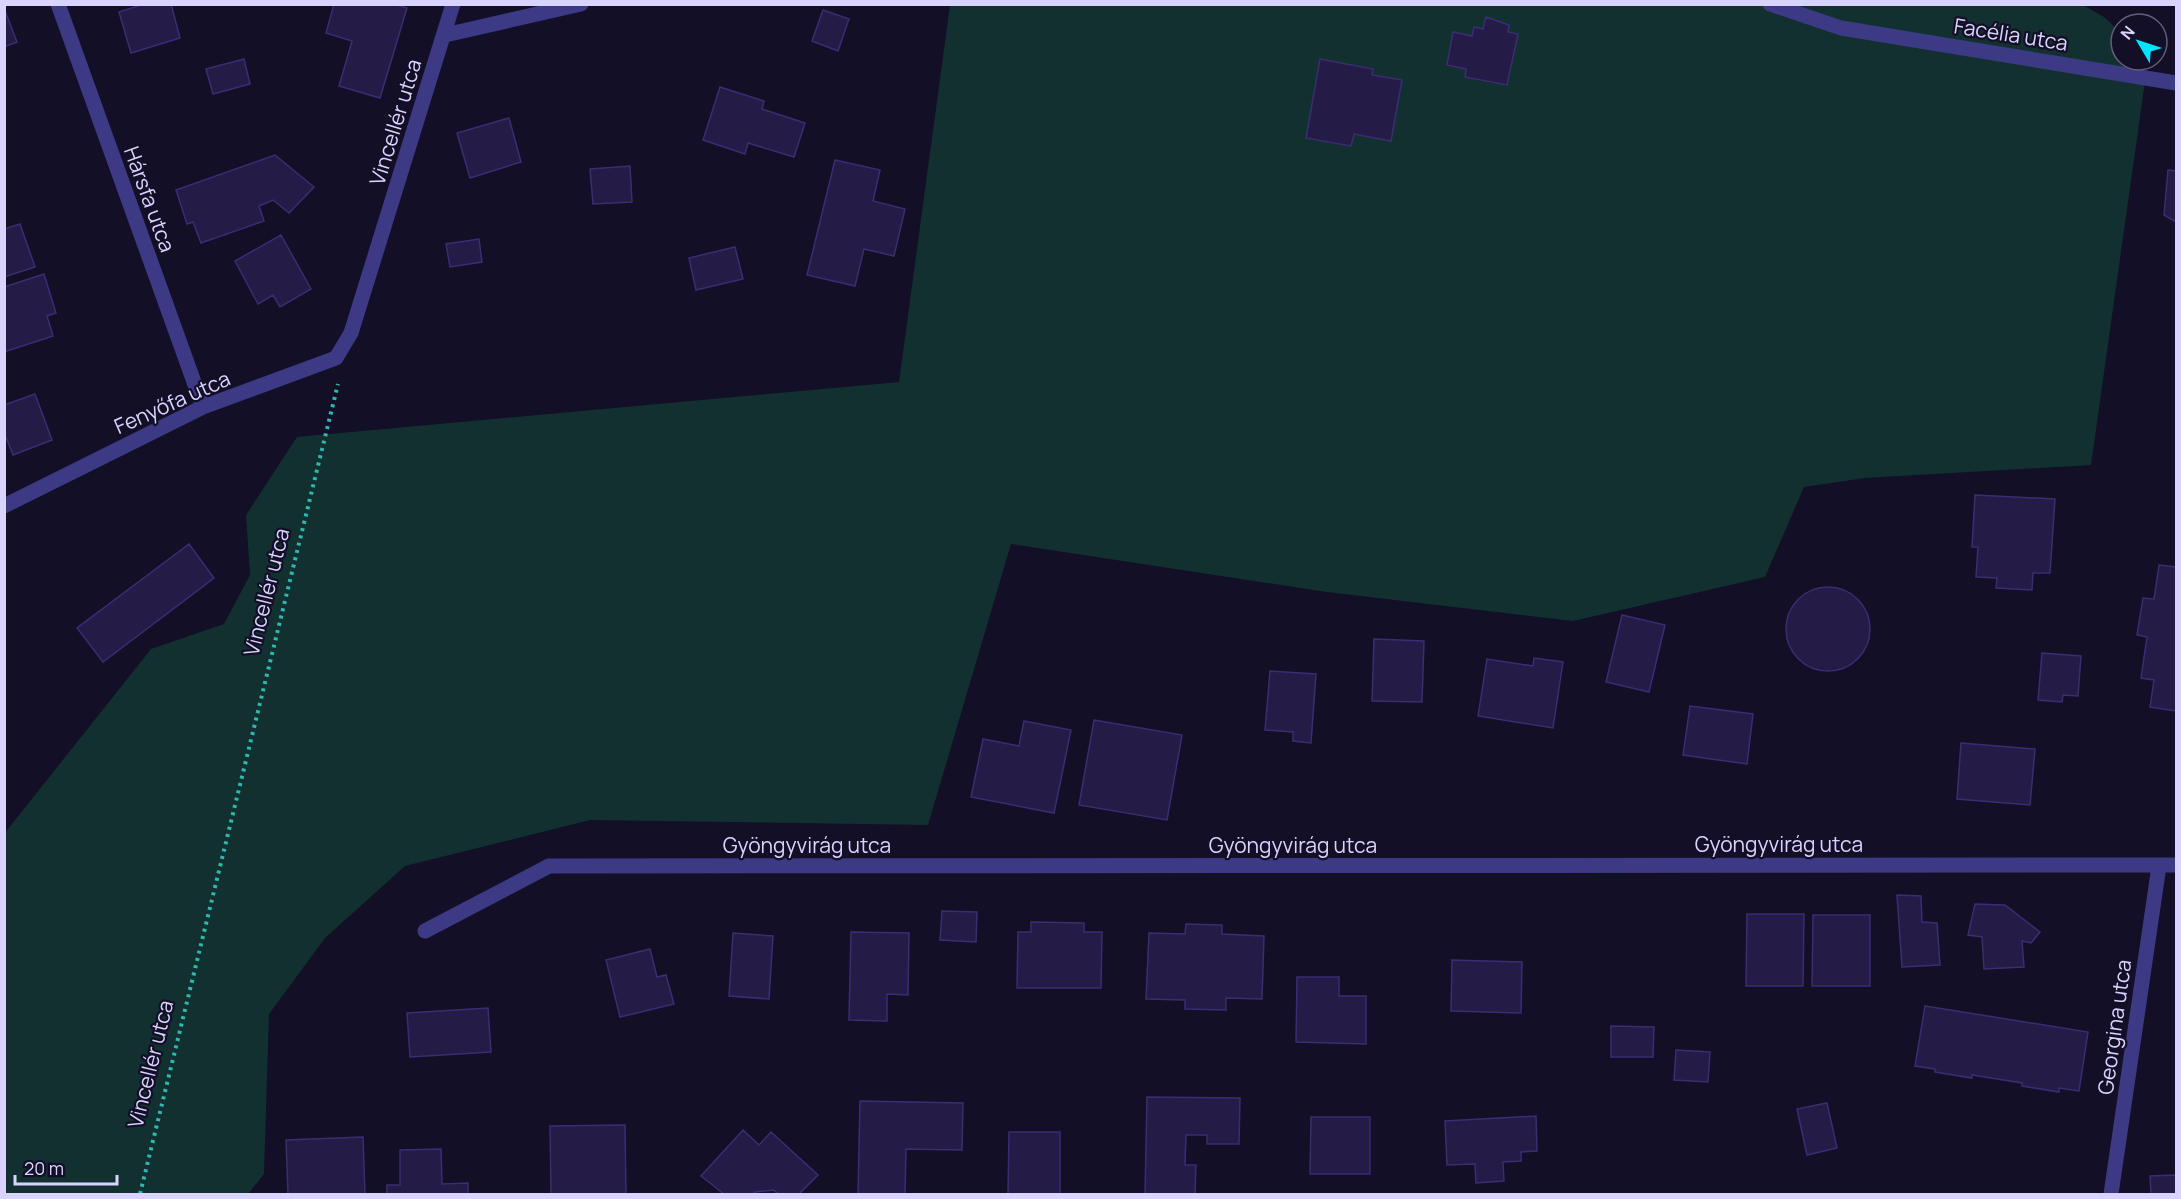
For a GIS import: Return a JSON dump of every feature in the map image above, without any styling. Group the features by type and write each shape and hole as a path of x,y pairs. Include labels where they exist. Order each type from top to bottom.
{"street":[{"name":"Hársfa utca","path":"58,4 203,407"},
{"name":"Vincellér utca","path":"351,333 453,4"},
{"path":"445,35 581,4"},
{"name":"Facélia utca","path":"1770,4 1841,28 2176,82"},
{"name":"Fenyőfa utca","path":"4,506 203,407 336,358 351,333"},
{"name":"Gyöngyvirág utca","path":"425,931 549,866 2176,865"},
{"name":"Georgina utca","path":"2111,1194 2159,866"}],"path":[{"name":"Vincellér utca","path":"140,1194 339,380"}],"green space":[{"path":"950,5 2083,5 2109,22 2109,72 2146,72 2091,465 1865,478 1804,487 1765,577 1573,621 1327,592 1011,544 928,825 590,820 405,866 325,938 269,1014 264,1174 248,1194 5,1194 4,834 151,649 224,624 250,575 246,515 297,437 899,382"}],"building":[{"path":"144,4 171,4 180,38 131,53 119,12"},
{"path":"334,4 394,4 407,8 380,98 339,86 352,41 326,33"},
{"path":"4,8 17,42 4,47"},
{"path":"823,10 849,19 838,51 812,41"},
{"path":"1486,17 1509,25 1508,32 1518,34 1507,85 1465,77 1466,69 1447,65 1453,32 1472,36 1474,27 1483,29"},
{"path":"244,59 250,84 213,94 206,69"},
{"path":"1320,59 1373,69 1372,75 1402,80 1391,141 1354,134 1351,146 1306,138"},
{"path":"720,87 764,101 762,109 805,123 794,157 748,143 745,154 703,140"},
{"path":"509,118 521,162 470,178 457,133"},
{"path":"275,155 314,187 289,213 273,200 259,206 264,221 201,243 193,222 187,224 176,190"},
{"path":"835,160 880,170 873,201 905,209 894,256 864,249 855,286 807,275"},
{"path":"630,166 632,202 593,204 590,169"},
{"path":"2168,170 2176,171 2176,222 2164,215"},
{"path":"20,224 35,267 4,277 4,229"},
{"path":"281,235 311,289 280,307 273,295 258,304 235,261"},
{"path":"479,239 482,262 450,267 446,244"},
{"path":"735,247 743,279 696,290 689,258"},
{"path":"44,274 56,313 47,316 53,336 4,352 4,287"},
{"path":"35,394 52,440 13,455 4,432 4,405"},
{"path":"1975,495 2055,499 2050,573 2033,573 2032,590 1996,588 1997,578 1976,577 1978,547 1972,547"},
{"path":"189,544 214,578 103,662 77,628"},
{"path":"2159,565 2176,567 2176,711 2150,707 2154,680 2141,678 2147,637 2137,635 2143,598 2154,599"},
{"path":"1828,587 1851,594 1863,606 1870,629 1863,652 1851,664 1828,671 1805,664 1793,652 1786,629 1793,606 1805,594"},
{"path":"1622,615 1665,625 1649,692 1606,682"},
{"path":"1374,639 1424,641 1422,702 1372,701"},
{"path":"2042,653 2081,656 2078,696 2063,695 2062,702 2038,700"},
{"path":"1534,658 1563,662 1553,728 1478,716 1487,659 1533,666"},
{"path":"1270,671 1316,674 1311,743 1293,741 1293,732 1265,730"},
{"path":"1690,706 1753,714 1747,764 1683,755"},
{"path":"1094,720 1182,735 1167,820 1079,805"},
{"path":"1024,721 1071,730 1054,813 971,797 983,739 1019,746"},
{"path":"1961,743 2035,749 2030,805 1957,799"},
{"path":"1897,895 1921,896 1922,922 1937,923 1940,965 1902,967"},
{"path":"1975,904 2005,905 2040,932 2031,943 2022,941 2024,967 1984,969 1982,937 1968,935"},
{"path":"942,911 977,912 976,942 940,940"},
{"path":"1747,914 1804,914 1803,986 1746,986"},
{"path":"1813,915 1870,915 1870,986 1812,986"},
{"path":"1031,922 1084,923 1084,932 1102,932 1101,988 1017,988 1018,932 1031,932"},
{"path":"1186,924 1222,925 1222,934 1264,936 1262,999 1226,998 1226,1010 1185,1009 1185,1000 1146,999 1149,933 1185,934"},
{"path":"851,932 909,933 908,995 887,994 887,1021 849,1020"},
{"path":"733,933 773,936 769,999 729,996"},
{"path":"650,949 657,977 666,975 674,1004 620,1017 606,960"},
{"path":"1452,960 1522,962 1521,1013 1451,1011"},
{"path":"1297,977 1339,977 1339,996 1366,996 1366,1044 1296,1042"},
{"path":"1925,1006 2088,1032 2079,1091 2059,1088 2059,1092 2022,1086 2022,1083 1935,1072 1935,1069 1915,1066"},
{"path":"488,1008 491,1052 410,1057 407,1013"},
{"path":"1611,1026 1654,1027 1653,1057 1611,1057"},
{"path":"1676,1050 1710,1052 1708,1082 1674,1080"},
{"path":"1147,1097 1240,1098 1239,1144 1207,1144 1207,1135 1186,1135 1185,1165 1196,1165 1195,1194 1145,1194"},
{"path":"860,1101 963,1103 962,1150 906,1149 905,1194 858,1194"},
{"path":"1827,1103 1837,1148 1807,1155 1797,1109"},
{"path":"1536,1116 1537,1151 1521,1152 1521,1161 1503,1162 1504,1181 1476,1183 1475,1164 1447,1165 1445,1121"},
{"path":"1311,1117 1370,1117 1370,1174 1310,1174"},
{"path":"625,1125 626,1194 551,1194 550,1126"},
{"path":"743,1130 759,1145 771,1132 818,1175 799,1194 778,1194 774,1190 753,1194 724,1194 701,1176"},
{"path":"1009,1132 1060,1132 1060,1194 1008,1194"},
{"path":"363,1137 365,1194 288,1194 286,1140"},
{"path":"441,1149 442,1184 468,1183 468,1194 387,1194 387,1185 400,1185 400,1150"},
{"path":"2176,1175 2176,1194 2151,1194 2150,1176"}]}
